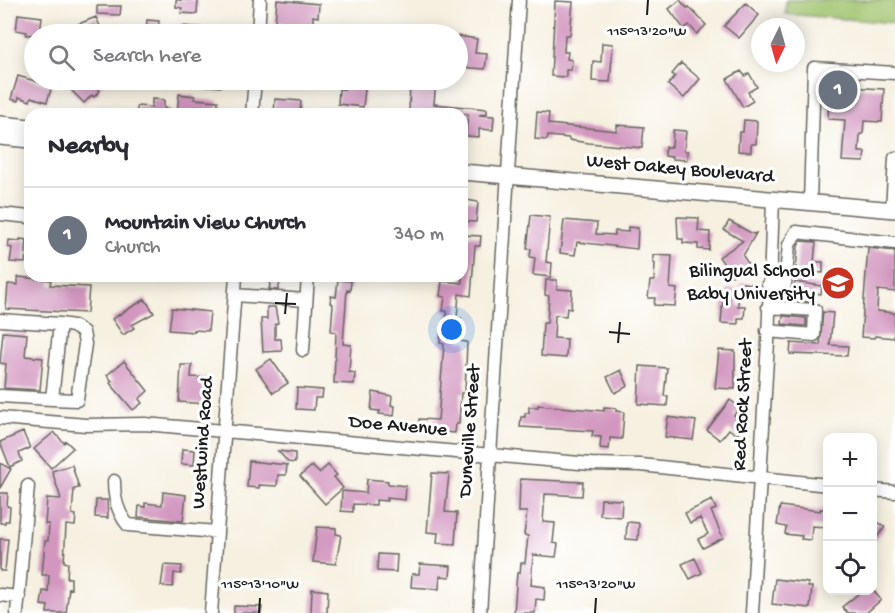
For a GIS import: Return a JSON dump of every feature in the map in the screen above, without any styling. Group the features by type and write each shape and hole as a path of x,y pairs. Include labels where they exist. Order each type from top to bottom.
{"main road":[{"path":"0,124 24,126"},
{"path":"0,137 24,139"},
{"name":"West Oakey Boulevard","path":"468,173 893,210"}],"street":[{"path":"259,24 260,0"},
{"name":"Duneville Street","path":"480,613 519,0"},
{"path":"810,202 814,68 895,73"},
{"path":"253,108 254,90"},
{"path":"893,210 895,158"},
{"name":"Red Rock Street","path":"752,613 772,199"},
{"path":"0,214 24,216"},
{"path":"768,284 785,285 789,245 796,232 895,243"},
{"path":"771,244 789,245"},
{"name":"Westwind Road","path":"211,613 236,282"},
{"path":"303,350 308,282"},
{"path":"235,295 306,300"},
{"path":"767,331 814,334 815,310 768,307"},
{"path":"0,320 72,326 83,332 85,344 77,400 0,396"},
{"path":"52,399 60,324"},
{"name":"Doe Avenue","path":"0,418 86,425 145,424 591,464 641,465 823,484"},
{"path":"114,481 114,495 120,515 128,525 217,532"},
{"path":"18,613 28,486"},
{"path":"877,490 895,492"},
{"path":"0,595 19,597"}],"green space":[{"path":"786,0 895,0 895,23 785,14"}],"building":[{"path":"176,0 198,0 197,14 181,13 182,8 176,7"},
{"path":"277,0 319,4 318,17 313,16 313,24 275,23"},
{"path":"680,0 706,25 697,34 689,25 684,29 669,9"},
{"path":"555,1 573,2 570,35 565,35 564,52 568,52 567,59 572,60 571,70 566,70 566,77 551,76"},
{"path":"746,3 759,15 756,18 751,18 751,24 739,38 724,26"},
{"path":"97,6 121,6 120,15 97,14"},
{"path":"18,14 42,17 41,24 24,24 24,31 16,30"},
{"path":"96,17 99,24 78,24"},
{"path":"147,20 159,21 159,24 147,24"},
{"path":"468,38 477,39 475,53 487,54 485,69 468,68"},
{"path":"602,43 613,44 610,82 592,81 593,61 601,62"},
{"path":"681,63 700,79 684,98 668,85 675,76 672,74"},
{"path":"741,71 745,76 749,73 757,87 748,92 753,101 743,107 727,79"},
{"path":"18,76 24,78 24,90 51,90 47,102 31,97 30,101 19,97 18,101 11,99"},
{"path":"830,86 884,89 882,122 864,121 863,134 860,134 859,152 865,152 864,162 842,161 845,120 828,119"},
{"path":"71,90 100,91 94,97 92,95 84,103"},
{"path":"339,90 365,90 363,107 338,104"},
{"path":"410,90 435,90 434,104 487,109 487,114 479,115 494,116 493,130 479,129 479,137 468,136 468,108 409,108"},
{"path":"179,94 195,96 194,99 218,101 217,108 178,108"},
{"path":"152,99 164,100 164,108 137,108 137,106 152,107"},
{"path":"275,99 301,101 300,108 274,108"},
{"path":"537,112 549,113 548,124 617,131 617,125 644,127 642,148 548,136 547,140 535,139"},
{"path":"744,120 757,121 756,144 751,144 751,152 738,151 739,132 743,132"},
{"path":"673,130 686,131 684,151 688,151 687,160 665,156 665,147 672,147"},
{"path":"468,200 478,202 476,222 468,221"},
{"path":"531,215 550,217 546,262 552,263 551,277 533,275 535,258 530,257 531,249 527,249"},
{"path":"677,217 699,218 698,231 710,232 709,250 698,249 698,244 683,243 683,239 678,239"},
{"path":"564,220 597,223 596,234 615,235 615,231 628,232 628,227 638,228 637,249 577,242 575,255 560,253"},
{"path":"729,221 753,234 756,233 743,256 749,265 732,276 719,257 743,241 724,230"},
{"path":"468,235 481,236 480,246 475,246 471,296 459,294 457,318 461,318 459,341 467,342 465,393 461,393 459,424 456,424 455,433 418,430 419,419 438,420 444,344 440,343 441,331 446,332 447,311 443,311 445,297 440,296 442,282 468,282"},
{"path":"20,239 24,240 24,263 10,262 12,248 8,247 9,240 20,241"},
{"path":"801,241 816,242 814,262 823,262 823,273 796,271 798,246"},
{"path":"868,248 895,251 895,292 878,290 877,311 895,313 894,338 861,337"},
{"path":"653,255 672,256 670,288 677,289 675,306 654,305 655,298 648,298 650,281 654,281"},
{"path":"18,277 24,278 24,282 51,282 50,285 89,287 87,313 6,309 8,284 18,285"},
{"path":"546,280 557,280 557,289 572,290 571,309 567,308 566,316 555,315 554,338 567,339 566,358 541,356 543,323 547,323 549,296 545,295"},
{"path":"271,282 280,282 278,290 269,289"},
{"path":"338,282 351,282 350,291 347,290 343,344 351,345 349,372 355,373 354,384 334,383 336,332 331,331 333,304 330,303 331,296 336,297"},
{"path":"795,282 822,286 821,294 815,293 814,302 797,301 798,294 793,293"},
{"path":"741,283 752,284 752,291 740,290"},
{"path":"727,289 739,290 738,306 745,306 744,318 738,318 738,324 721,323 723,298 726,298"},
{"path":"145,299 154,313 132,325 134,328 123,335 112,319"},
{"path":"267,307 275,307 278,323 275,324 275,339 281,339 282,351 263,352 261,319 267,319"},
{"path":"172,308 210,312 208,331 169,330"},
{"path":"823,312 833,313 830,345 848,346 847,356 790,354 791,343 820,345"},
{"path":"783,316 806,318 806,326 782,324"},
{"path":"3,332 27,334 25,356 43,358 40,390 4,388 6,364 0,363"},
{"path":"719,350 735,351 735,389 715,388"},
{"path":"271,359 288,383 273,393 256,369"},
{"path":"124,361 148,391 139,399 142,403 133,410 110,383 112,381 107,375"},
{"path":"181,365 192,365 191,377 209,378 207,404 179,402"},
{"path":"640,366 667,368 664,396 668,396 667,406 638,404"},
{"path":"621,370 628,386 615,393 607,377"},
{"path":"297,388 323,390 322,398 315,398 314,410 296,409"},
{"path":"373,392 392,396 391,405 395,406 394,416 379,414 380,411 371,410"},
{"path":"730,400 740,407 734,415 745,424 737,435 729,429 720,440 707,430"},
{"path":"538,405 604,411 604,407 616,408 616,411 624,412 622,439 610,438 609,449 600,448 601,437 592,436 593,431 520,427 521,417 529,413 529,407 538,407"},
{"path":"668,417 696,421 693,440 665,437"},
{"path":"23,432 30,448 19,453 22,461 10,467 0,442"},
{"path":"54,432 64,443 66,441 73,448 51,468 34,449"},
{"path":"182,449 195,450 194,465 181,464"},
{"path":"278,451 295,453 295,463 288,462"},
{"path":"249,461 287,465 286,475 278,475 277,486 247,487"},
{"path":"0,463 11,469 0,488"},
{"path":"72,465 79,488 74,489 72,514 76,515 75,526 66,525 64,562 68,563 67,578 71,578 71,589 69,588 66,613 47,613 48,606 41,605 43,591 48,592 49,575 42,575 45,541 48,541 49,524 45,524 47,498 61,499 52,471"},
{"path":"328,465 337,475 334,477 343,488 325,504 300,476 312,466 319,473"},
{"path":"432,473 449,474 445,512 457,513 455,544 437,543 438,533 427,532"},
{"path":"367,479 406,486 405,500 387,498 387,501 376,500 376,505 353,504 353,512 341,511 342,491 366,493"},
{"path":"520,479 583,482 582,496 545,494 543,522 555,523 553,543 558,544 556,557 533,555 531,585 545,587 544,600 536,599 535,613 514,613 517,573 520,573 521,563 525,563 528,536 524,535 527,512 519,512"},
{"path":"163,492 186,495 183,521 138,517 139,506 145,507 145,503 162,505"},
{"path":"0,493 8,493 9,521 5,523 0,523"},
{"path":"601,499 622,500 621,517 600,515"},
{"path":"96,500 107,500 108,518 95,517"},
{"path":"712,500 716,509 711,511 723,538 703,548 698,539 708,534 700,518 690,523 685,513"},
{"path":"780,506 820,511 823,509 823,527 812,526 811,540 801,539 802,536 785,534 786,527 777,525"},
{"path":"627,522 639,523 638,540 626,539"},
{"path":"877,523 885,527 877,537"},
{"path":"317,527 336,528 336,534 341,535 336,564 313,562"},
{"path":"0,539 8,539 5,571 0,571"},
{"path":"378,554 397,555 396,572 377,571"},
{"path":"695,558 702,573 690,579 682,564"},
{"path":"420,564 451,566 450,577 440,576 439,589 411,587 412,574 419,574"},
{"path":"164,565 182,566 181,574 174,573 173,587 161,586"},
{"path":"775,579 808,583 808,587 812,587 810,608 772,604"},
{"path":"312,589 328,591 327,613 311,613"},
{"path":"857,595 877,595 881,600 866,613 848,613 842,607"},
{"path":"234,606 262,607 261,613 234,613"}],"place":[{"name":"Mountain View Church","path":"838,90"},
{"name":"Bilingual School Baby University","path":"838,283"}]}
